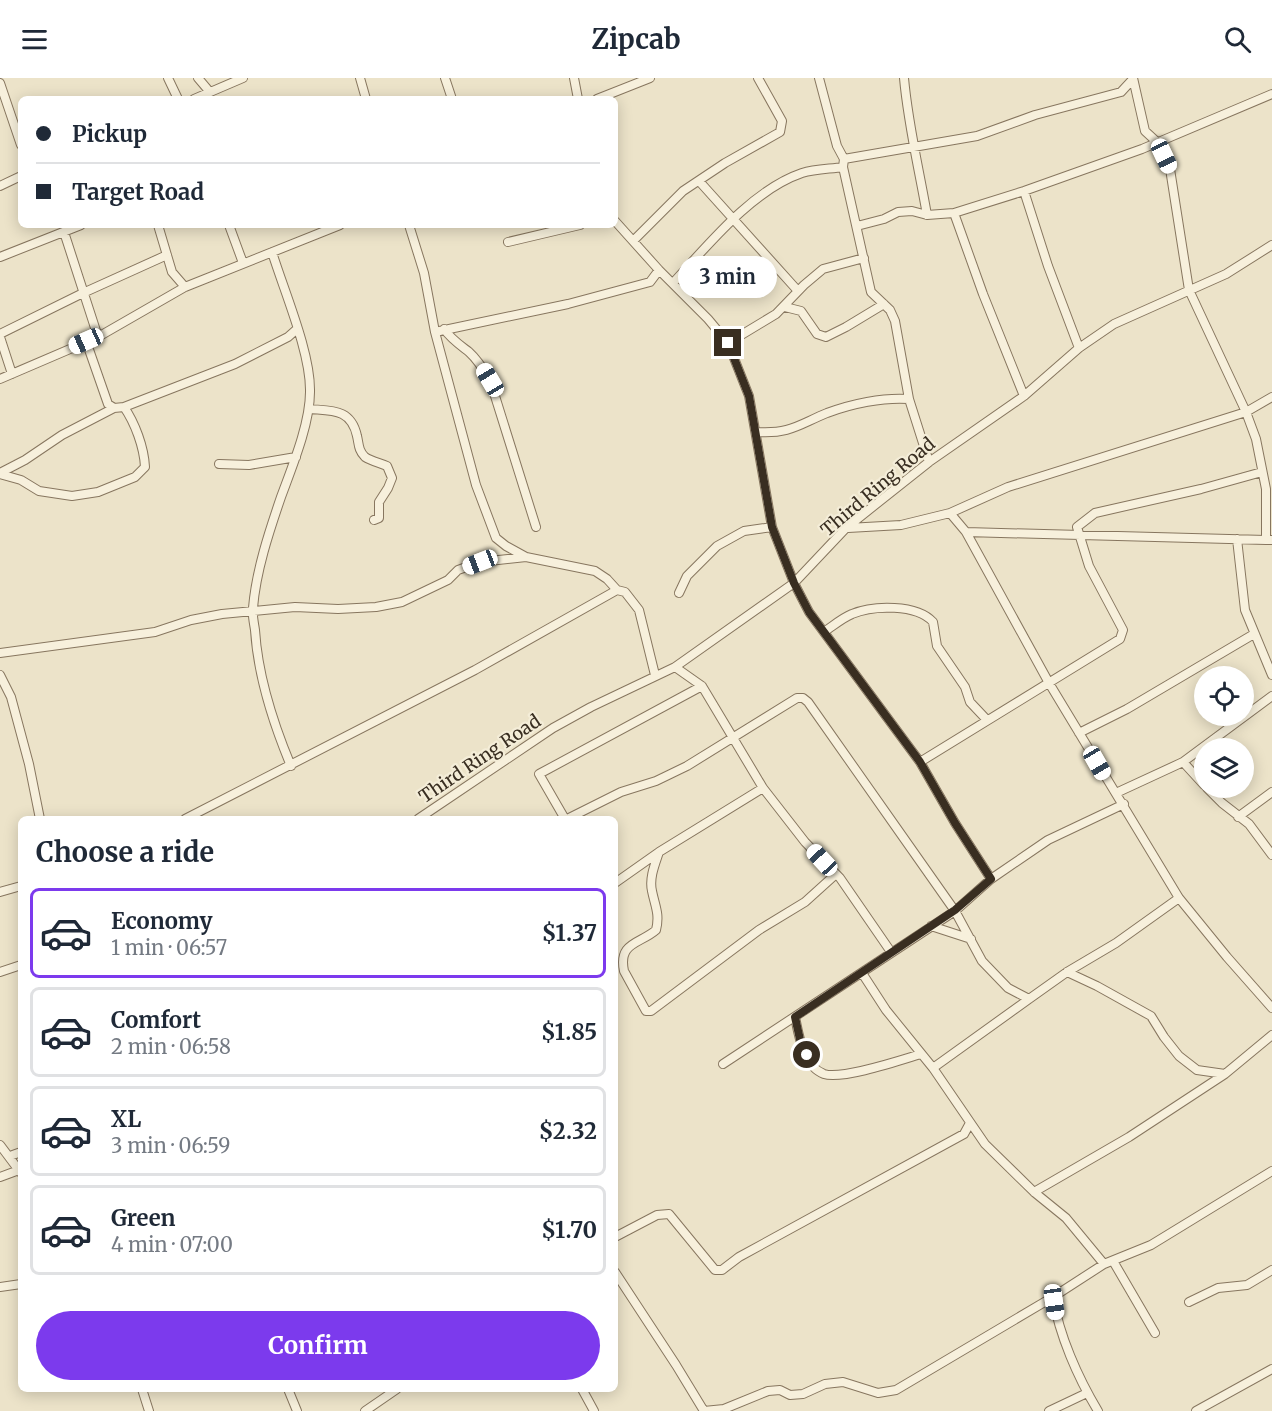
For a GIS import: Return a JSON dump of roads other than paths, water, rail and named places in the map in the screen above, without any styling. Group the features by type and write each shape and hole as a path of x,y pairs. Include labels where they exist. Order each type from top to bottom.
{"street":[{"path":"168,78 177,96"},
{"path":"198,78 209,91"},
{"path":"200,96 243,78"},
{"path":"360,78 365,96"},
{"path":"445,78 451,96"},
{"path":"574,78 577,96"},
{"path":"605,96 650,78"},
{"path":"633,241 683,191 725,163 780,132 782,121 758,78"},
{"path":"819,78 837,146 844,163 871,292 890,310 894,321 909,399 929,462"},
{"path":"904,78 907,112 916,147 927,214"},
{"path":"1121,92 1133,78"},
{"path":"1133,78 1145,131 1142,149"},
{"path":"0,83 18,136"},
{"path":"673,283 733,218 780,183 803,172 978,136 1035,115 1121,92 1136,97"},
{"path":"857,226 885,219 898,212 954,213 1024,191 1158,143 1272,94"},
{"path":"966,532 1269,540 1266,489 1256,439 1246,412 1189,290 1178,231 1173,180 1158,143 1145,131"},
{"path":"0,186 18,177"},
{"path":"699,181 798,291"},
{"path":"1024,191 1048,266 1079,348"},
{"path":"954,213 983,294 1024,396"},
{"path":"618,224 728,343 749,396 772,527 794,583 809,612 920,762 991,879"},
{"path":"0,257 74,228"},
{"path":"159,228 172,273 185,287"},
{"path":"230,228 243,263"},
{"path":"0,379 98,337 185,287 332,228"},
{"path":"411,228 435,332 485,514 496,538 526,557 595,571 607,579 616,590 625,592 639,610 655,675"},
{"path":"508,242 567,228"},
{"path":"64,232 98,337"},
{"name":"Third Ring Road","path":"422,816 553,728 675,667 794,583 846,528 929,462 1024,396 1079,348 1114,324 1226,274 1272,245"},
{"path":"272,252 309,370 309,409 296,457 271,528 257,581 253,610 261,680 291,766"},
{"path":"12,374 0,336 83,293 167,255"},
{"path":"728,343 758,326 784,307 823,269 864,258"},
{"path":"435,332 568,304 650,282 659,270"},
{"path":"784,307 801,311 817,334 826,337 884,304"},
{"path":"0,474 62,435 114,408 124,407 235,364 288,338 297,329"},
{"path":"444,329 450,338 476,360 490,380 536,527"},
{"path":"86,341 108,404 114,408"},
{"path":"846,528 901,525 950,513 1008,487 1246,412 1272,397"},
{"path":"757,432 778,433 804,425 828,413 876,401 895,398 909,399"},
{"path":"0,474 21,480 39,491 72,496 98,492 135,477 145,467 145,456 130,415 124,407"},
{"path":"309,409 335,410 341,413 350,420 357,434 358,448 366,458 387,466 392,478 379,502 379,518 374,520"},
{"path":"219,464 249,465 296,457"},
{"path":"920,762 1089,659 1123,635 1123,630 1089,566 1077,527 1095,513 1201,489 1262,472"},
{"path":"950,513 966,532 1049,683 1179,898 1272,1008"},
{"path":"679,593 687,576 717,546 744,531 772,527"},
{"path":"1237,539 1245,610 1272,675"},
{"path":"0,653 155,632 191,620 253,610 295,607 338,609 376,607 402,602 448,580 458,570 480,562 526,557"},
{"path":"191,816 476,670 616,590"},
{"path":"824,632 848,615 864,609 906,609 923,615 933,622 937,646 965,687 970,702 987,720"},
{"path":"1079,733 1126,709 1254,634"},
{"path":"675,667 702,686 763,788 805,842 836,874 891,952"},
{"path":"0,675 11,697 29,764 39,816"},
{"path":"564,816 539,774 702,686"},
{"path":"1116,793 1183,762 1272,696"},
{"path":"572,816 621,792 656,781 687,766 797,698 803,698 955,910 977,954 1008,988 1029,999"},
{"path":"1183,762 1194,773"},
{"path":"618,881 658,852 763,788"},
{"path":"1238,817 1272,792"},
{"path":"1218,798 1248,824 1272,855"},
{"path":"723,1064 955,910 991,879 1048,840 1124,804"},
{"path":"658,852 651,874 651,889 659,913 656,930 629,946 619,963 646,1011 651,1011 759,930 805,903 836,874"},
{"path":"0,892 18,887"},
{"path":"933,1068 1068,972 1116,943 1179,898"},
{"path":"931,926 971,939"},
{"path":"0,972 18,966"},
{"path":"1068,972 1151,1016 1179,1056 1197,1070 1225,1074"},
{"path":"862,973 886,1010 933,1068 985,1144 1034,1192 1066,1218 1108,1262 1155,1333"},
{"path":"795,1017 801,1044 813,1066 824,1074 834,1075 867,1069 921,1054"},
{"path":"1034,1192 1129,1137 1225,1074 1272,1035"},
{"path":"618,1235 657,1215 669,1214 688,1240 718,1271 739,1257 964,1134 970,1123"},
{"path":"0,1145 18,1169"},
{"path":"10,1156 18,1153"},
{"path":"0,1177 18,1172"},
{"path":"618,1277 704,1411 724,1409 768,1391 780,1390 790,1395 803,1394 825,1384 843,1382 878,1393 896,1390 1108,1262 1151,1245 1272,1172"},
{"path":"1189,1302 1218,1288 1247,1285 1272,1270"},
{"path":"0,1287 18,1284"},
{"path":"1053,1297 1056,1317 1087,1393 1098,1411"},
{"path":"1197,1411 1272,1369"},
{"path":"143,1392 149,1411"},
{"path":"289,1392 297,1411"},
{"path":"365,1411 393,1392"},
{"path":"584,1392 594,1411"},
{"path":"1048,1411 1087,1393"}]}
